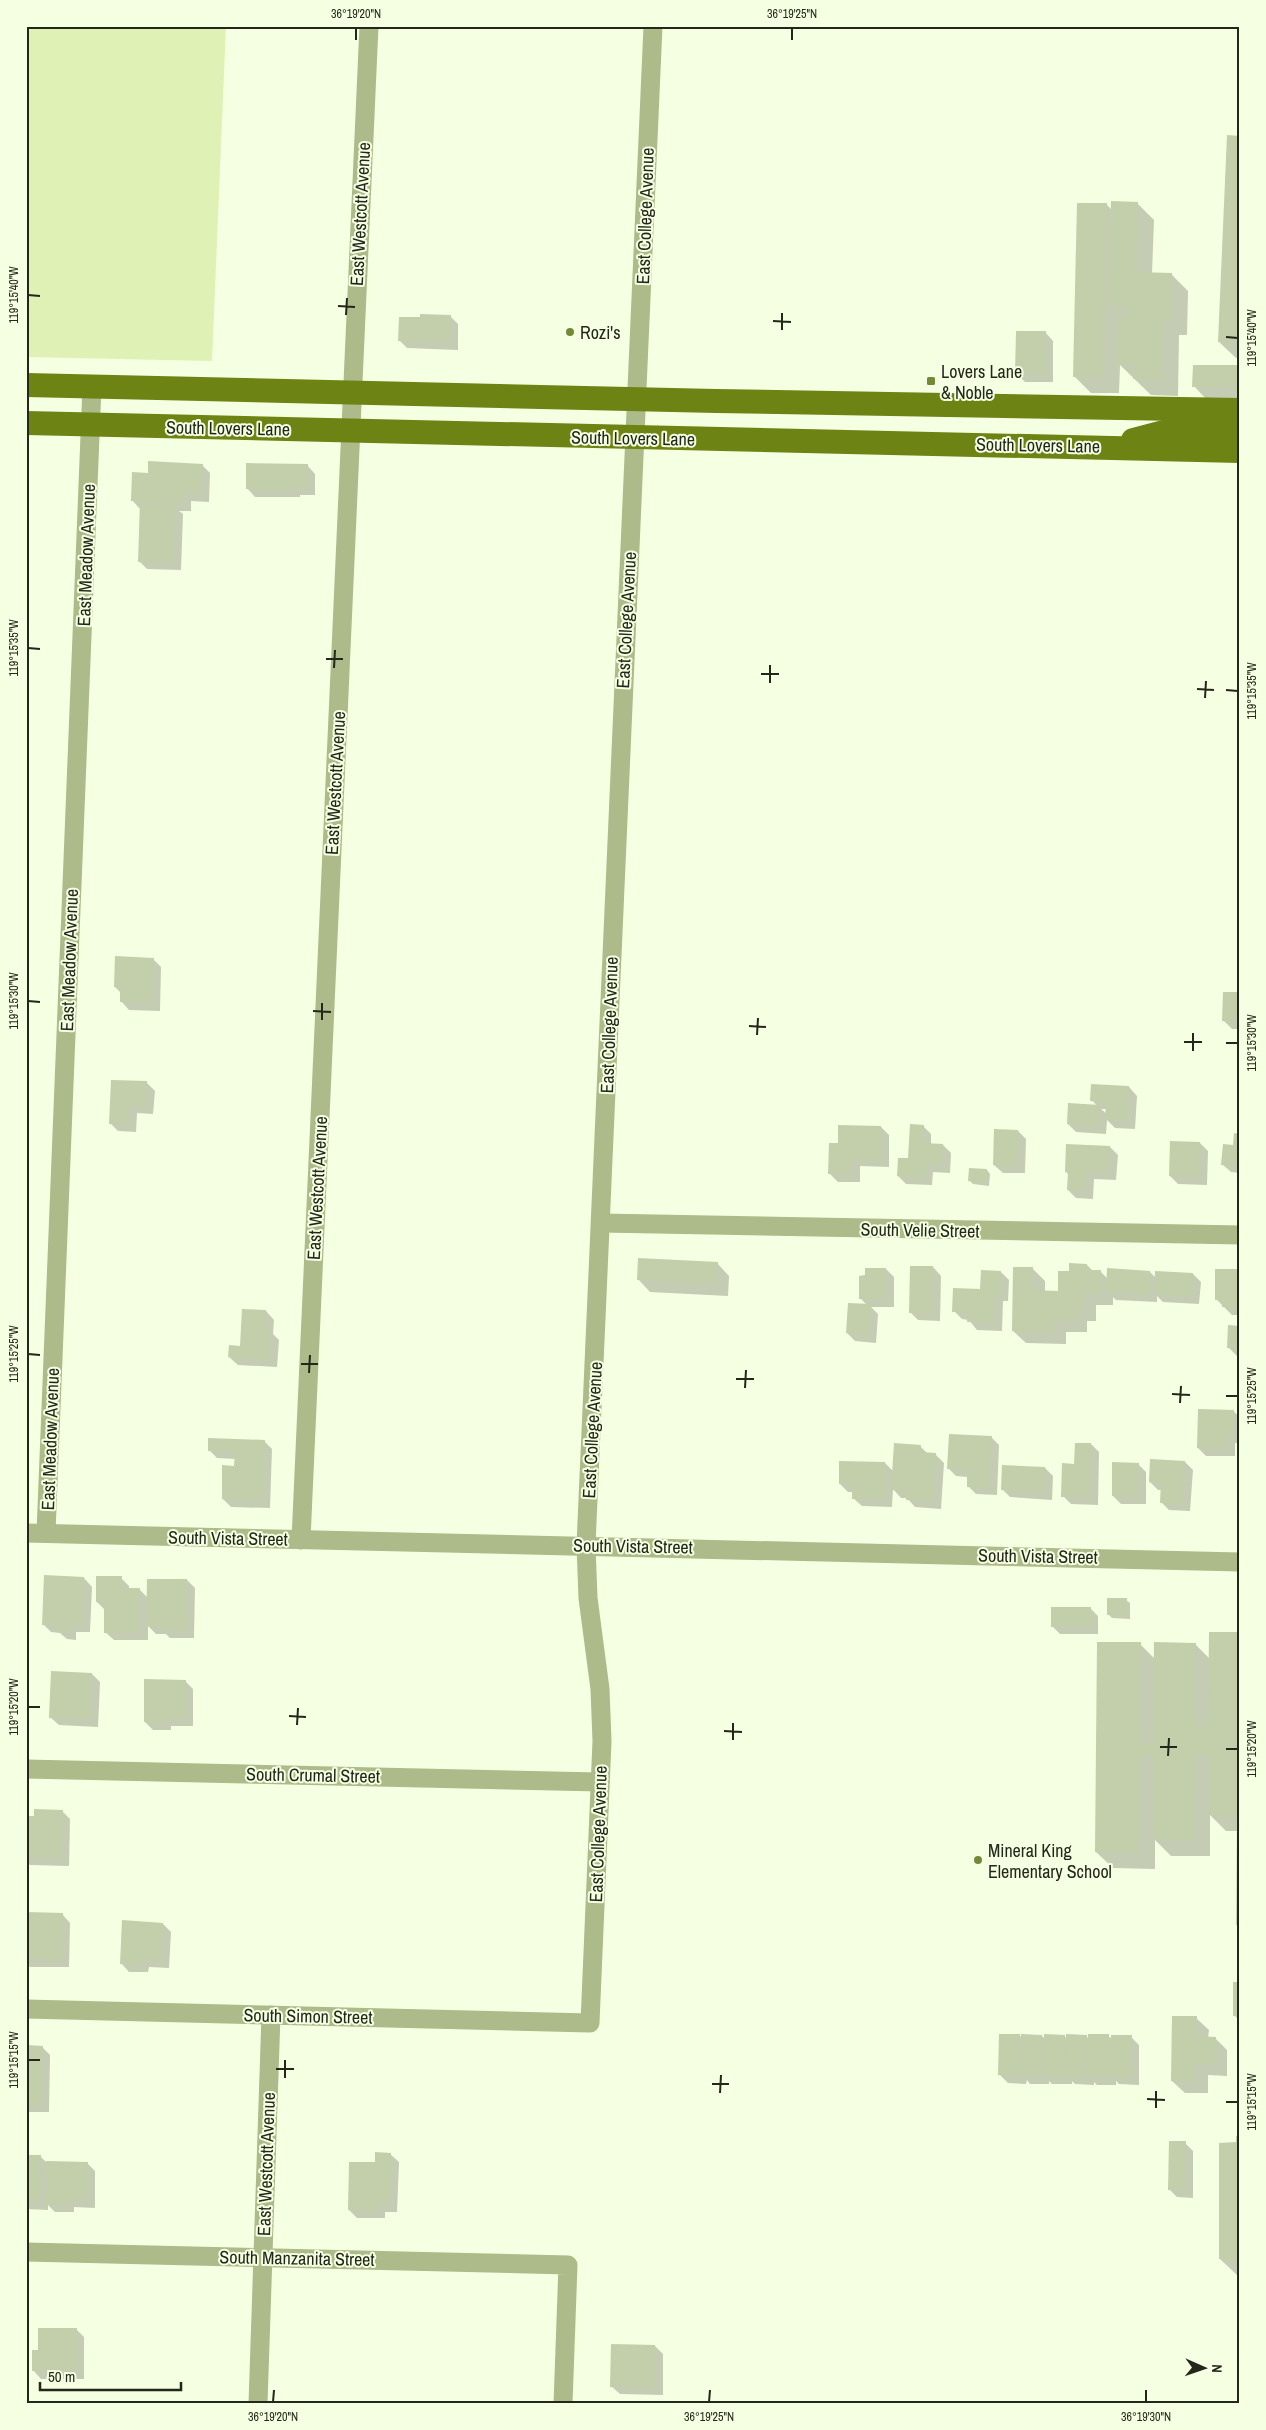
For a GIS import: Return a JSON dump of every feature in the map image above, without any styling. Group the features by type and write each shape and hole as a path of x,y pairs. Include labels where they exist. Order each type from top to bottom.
{"main road":[{"path":"26,385 1240,410"},
{"name":"South Lovers Lane","path":"26,423 1240,451"},
{"path":"1106,447 1170,430 1240,431"}],"street":[{"name":"East Westcott Avenue","path":"301,1540 369,26"},
{"name":"East College Avenue","path":"590,2023 600,1782 600,1689 588,1598 586,1545 652,26"},
{"name":"East Meadow Avenue","path":"46,1533 92,386"},
{"name":"South Velie Street","path":"601,1223 1240,1234"},
{"name":"South Vista Street","path":"26,1533 1240,1562"},
{"name":"South Crumal Street","path":"26,1769 600,1782"},
{"name":"South Simon Street","path":"26,2009 590,2023"},
{"name":"East Westcott Avenue","path":"258,2404 271,2015"},
{"name":"South Manzanita Street","path":"26,2252 568,2265 563,2404"}],"green space":[{"path":"26,26 226,26 212,361 26,357"}],"building":[{"path":"1227,135 1240,136 1240,343 1218,342"},
{"path":"1111,201 1138,202 1136,272 1172,273 1171,319 1163,319 1162,380 1133,379 1133,363 1116,363 1117,318 1127,318 1127,306 1108,305"},
{"path":"1077,203 1107,203 1103,377 1073,377"},
{"path":"420,314 451,315 450,342 398,341 399,317 420,317"},
{"path":"1016,331 1046,331 1045,375 1015,374"},
{"path":"1193,365 1240,365 1240,387 1192,387"},
{"path":"148,461 203,464 201,494 184,493 183,504 131,501 132,472 148,473"},
{"path":"246,463 308,464 307,488 292,487 292,490 246,489"},
{"path":"140,503 175,505 173,563 138,562"},
{"path":"115,956 154,958 152,1003 120,1002 120,987 114,987"},
{"path":"1223,992 1240,992 1240,1022 1222,1021"},
{"path":"111,1080 147,1081 146,1107 130,1106 129,1125 109,1124"},
{"path":"1091,1084 1129,1086 1127,1121 1105,1120 1106,1102 1090,1101"},
{"path":"1068,1103 1100,1105 1098,1126 1067,1124"},
{"path":"910,1124 924,1125 923,1143 943,1144 942,1165 925,1164 925,1178 897,1176 898,1158 908,1158"},
{"path":"838,1125 881,1126 881,1159 852,1159 852,1174 828,1174 829,1143 838,1143"},
{"path":"994,1129 1018,1130 1018,1166 993,1165"},
{"path":"1234,1133 1240,1134 1240,1166 1221,1165 1223,1144 1233,1145"},
{"path":"1170,1141 1200,1142 1199,1177 1169,1176"},
{"path":"1066,1144 1110,1146 1108,1172 1086,1171 1085,1191 1067,1190 1068,1172 1065,1172"},
{"path":"969,1168 987,1169 986,1183 968,1181"},
{"path":"638,1258 718,1262 716,1284 637,1280"},
{"path":"1069,1263 1087,1264 1087,1270 1101,1270 1101,1293 1084,1293 1084,1309 1075,1309 1075,1320 1054,1320 1054,1332 1012,1331 1013,1267 1033,1267 1032,1290 1058,1291 1058,1271 1069,1271"},
{"path":"910,1266 933,1266 932,1313 909,1313"},
{"path":"865,1268 886,1268 886,1299 859,1299 859,1276 865,1275"},
{"path":"1107,1268 1150,1271 1149,1295 1106,1292"},
{"path":"1215,1269 1240,1269 1240,1307 1222,1307 1222,1300 1215,1300"},
{"path":"981,1270 1001,1271 1001,1294 995,1294 994,1323 967,1322 968,1312 952,1312 953,1288 980,1289"},
{"path":"1155,1271 1193,1273 1191,1297 1154,1294"},
{"path":"848,1303 871,1304 868,1335 846,1333"},
{"path":"242,1309 266,1310 265,1330 271,1331 269,1360 228,1357 229,1345 240,1346"},
{"path":"1228,1325 1240,1326 1240,1349 1227,1348"},
{"path":"1198,1409 1234,1410 1234,1436 1227,1435 1227,1448 1197,1448"},
{"path":"949,1434 992,1436 989,1488 967,1487 967,1469 947,1469"},
{"path":"208,1438 265,1440 263,1501 222,1499 222,1465 234,1466 235,1451 208,1451"},
{"path":"894,1443 921,1445 920,1452 936,1453 933,1501 906,1500 906,1491 891,1490"},
{"path":"1075,1443 1091,1443 1090,1497 1061,1497 1062,1463 1074,1464"},
{"path":"1150,1459 1185,1461 1183,1504 1160,1503 1161,1483 1149,1482"},
{"path":"839,1461 885,1462 885,1499 852,1499 852,1484 839,1484"},
{"path":"1112,1462 1139,1463 1138,1497 1112,1496"},
{"path":"1002,1465 1045,1467 1044,1492 1001,1490"},
{"path":"44,1575 84,1577 82,1625 68,1624 68,1632 57,1631 57,1625 42,1625"},
{"path":"96,1576 122,1576 122,1588 140,1588 140,1633 104,1633 104,1602 96,1602"},
{"path":"147,1579 187,1579 187,1630 160,1630 160,1626 146,1626"},
{"path":"1107,1598 1127,1598 1127,1615 1107,1615"},
{"path":"1051,1607 1091,1607 1091,1627 1051,1627"},
{"path":"1209,1632 1240,1632 1240,1925 1236,1925 1237,1815 1209,1815 1209,1755 1195,1755 1194,1840 1153,1839 1153,1755 1140,1755 1138,1853 1095,1852 1097,1642 1141,1642 1139,1743 1153,1743 1154,1642 1196,1643 1195,1725 1208,1726"},
{"path":"51,1671 92,1673 90,1719 49,1718"},
{"path":"144,1679 186,1680 186,1718 163,1718 164,1722 144,1722"},
{"path":"34,1809 63,1810 62,1858 26,1857 26,1816 34,1816"},
{"path":"26,1912 63,1913 62,1960 26,1959"},
{"path":"122,1920 163,1923 161,1961 141,1960 140,1965 120,1964"},
{"path":"1233,1982 1240,1982 1240,2016 1233,2016"},
{"path":"1172,2016 1197,2016 1196,2036 1216,2037 1215,2064 1196,2064 1196,2082 1171,2081"},
{"path":"999,2034 1020,2034 1019,2076 998,2075"},
{"path":"1021,2034 1042,2035 1041,2076 1020,2076"},
{"path":"1044,2034 1065,2035 1064,2077 1043,2077"},
{"path":"1066,2034 1087,2035 1086,2077 1065,2077"},
{"path":"1088,2034 1109,2034 1109,2077 1088,2077"},
{"path":"1111,2035 1132,2035 1131,2077 1110,2077"},
{"path":"26,2045 43,2046 41,2105 26,2104"},
{"path":"1236,2136 1240,2136 1240,2259 1219,2259 1219,2143 1236,2142"},
{"path":"1169,2141 1186,2141 1185,2190 1168,2190"},
{"path":"375,2152 391,2153 390,2204 378,2204 377,2211 348,2210 349,2162 375,2162"},
{"path":"26,2155 41,2155 40,2202 26,2202"},
{"path":"46,2161 88,2162 87,2200 67,2200 67,2205 46,2205"},
{"path":"38,2328 77,2328 77,2371 32,2371 32,2350 38,2350"},
{"path":"611,2344 655,2345 655,2387 610,2387"}],"place":[{"name":"Rozi's","path":"570,332"},
{"name":"Lovers Lane & Noble","path":"931,381"},
{"name":"Mineral King Elementary School","path":"978,1860"}]}
